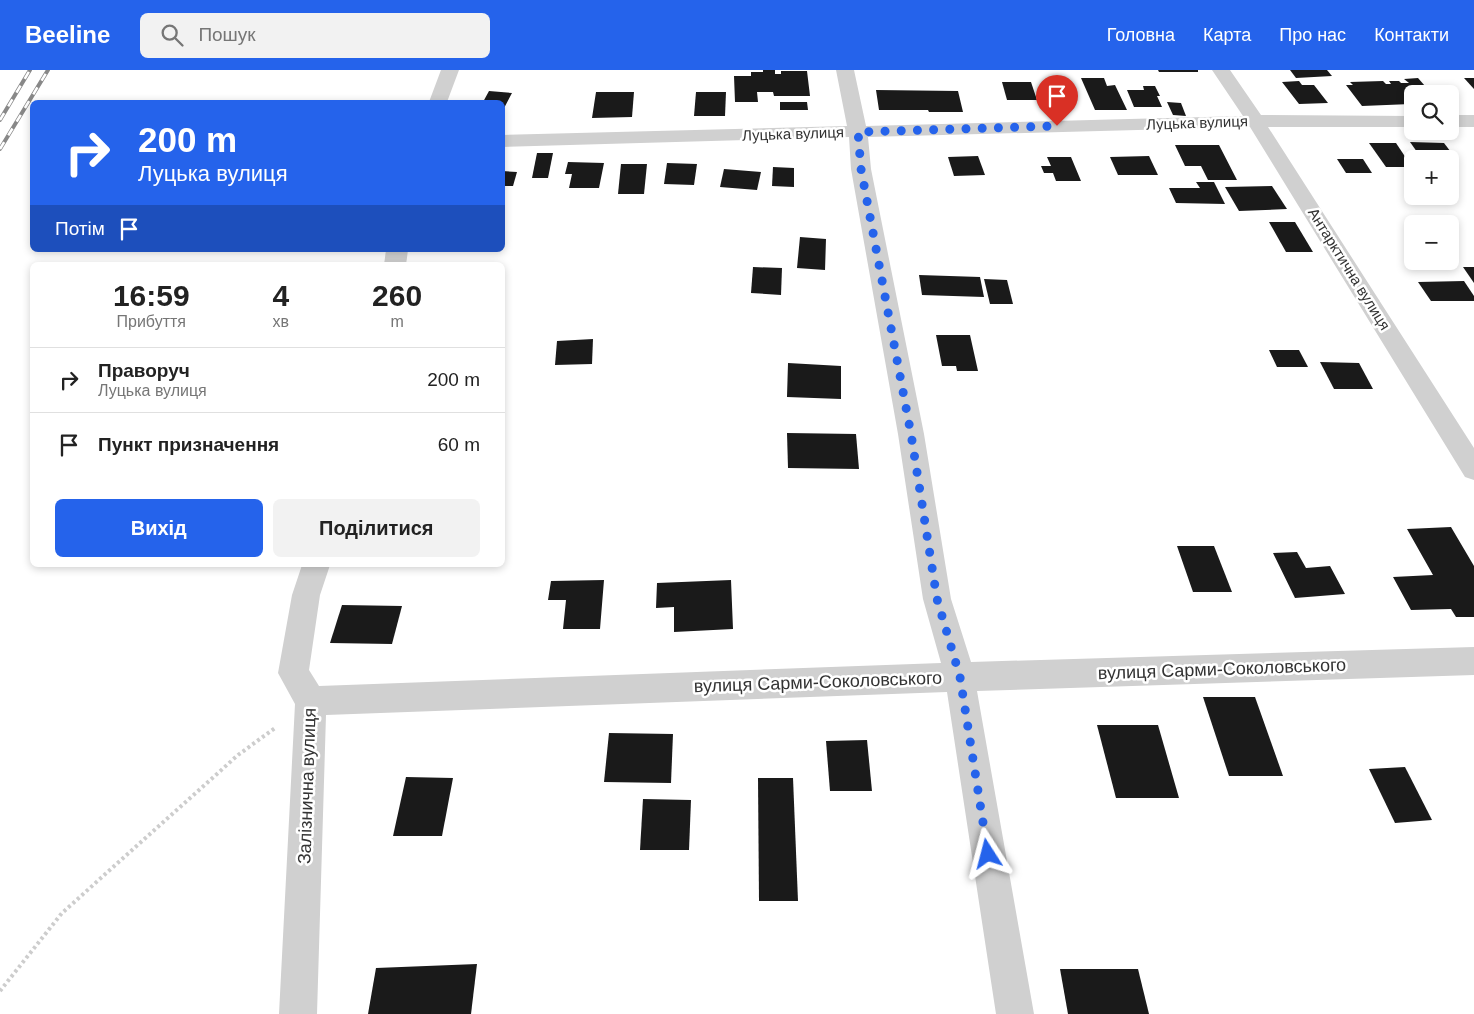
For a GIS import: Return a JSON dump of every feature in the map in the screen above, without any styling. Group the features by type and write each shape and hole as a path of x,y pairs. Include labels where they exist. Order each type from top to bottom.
{"street":[{"path":"439,100 450,70"},
{"path":"845,70 858,132 861,169 908,416 937,599 960,677 995,903 1015,1014"},
{"name":"Антарктична вулиця","path":"1221,70 1281,159 1474,470"},
{"name":"Луцька вулиця","path":"505,141 1256,121 1404,121"},
{"path":"1459,121 1474,121"},
{"name":"Залізнична вулиця","path":"298,1014 311,701 293,673 306,595 315,567"},
{"name":"вулиця Сарми-Соколовського","path":"311,701 960,677 1474,661"}],"path":[{"path":"0,990 62,914 238,756 311,701"}],"building":[{"path":"763,70 775,70 775,74 781,74 781,71 807,71 810,96 774,96 773,92 757,92 758,102 735,102 734,76 751,76 751,72 763,72"},
{"path":"1158,70 1198,70 1198,72 1159,72"},
{"path":"1290,70 1327,70 1332,76 1296,78"},
{"path":"1081,78 1104,78 1107,86 1115,85 1127,110 1095,110"},
{"path":"1418,78 1424,85 1404,85 1404,104 1362,106 1346,85 1353,85 1350,82 1383,81 1386,84 1391,84 1389,81 1399,81 1401,83 1409,83 1404,79"},
{"path":"1464,78 1474,78 1474,89"},
{"path":"1299,81 1302,85 1314,85 1328,103 1299,104 1282,82"},
{"path":"1002,82 1031,82 1037,100 1007,100"},
{"path":"1143,86 1155,86 1160,96 1157,96 1162,107 1134,107 1127,90 1144,90"},
{"path":"876,90 958,91 963,112 879,110"},
{"path":"489,91 512,93 505,106 505,100 484,100"},
{"path":"596,92 634,92 632,117 592,118"},
{"path":"696,92 726,92 725,116 694,116"},
{"path":"780,102 807,102 808,110 780,110"},
{"path":"1167,102 1181,103 1186,116 1173,115"},
{"path":"1410,142 1444,143 1449,150 1416,150"},
{"path":"1369,143 1396,143 1404,155 1404,167 1386,167"},
{"path":"1175,145 1219,145 1237,180 1208,180 1201,166 1185,166"},
{"path":"537,153 553,153 548,178 532,178"},
{"path":"978,156 985,175 954,176 948,157"},
{"path":"1149,156 1158,175 1118,175 1110,157"},
{"path":"1047,157 1071,157 1081,181 1056,181 1053,173 1044,173 1041,166 1051,166"},
{"path":"1337,159 1363,159 1372,173 1346,173"},
{"path":"568,162 604,163 599,188 569,188 572,174 565,174"},
{"path":"667,163 697,164 694,185 664,184"},
{"path":"621,164 647,164 644,194 618,194"},
{"path":"773,167 794,168 794,187 772,186"},
{"path":"724,169 761,172 757,190 720,187"},
{"path":"505,171 517,172 513,186 505,186"},
{"path":"1196,182 1214,182 1225,204 1176,203 1169,188 1200,188"},
{"path":"1272,186 1287,209 1239,211 1225,187"},
{"path":"1269,222 1295,222 1313,252 1286,252"},
{"path":"800,237 826,239 825,270 797,268"},
{"path":"753,267 782,268 781,295 751,293"},
{"path":"1463,267 1474,267 1474,283"},
{"path":"919,275 980,277 984,297 922,295"},
{"path":"984,279 1007,280 1013,304 990,304"},
{"path":"1464,281 1474,296 1474,301 1431,301 1418,282"},
{"path":"936,335 970,335 978,371 957,371 956,366 942,366"},
{"path":"593,339 592,364 555,365 557,341"},
{"path":"1269,350 1299,350 1308,367 1277,367"},
{"path":"1320,362 1359,363 1373,389 1334,389"},
{"path":"788,363 841,366 841,399 787,397"},
{"path":"787,433 856,434 859,469 788,468"},
{"path":"1451,527 1474,566 1474,617 1456,617 1451,609 1411,610 1393,577 1433,575 1407,529"},
{"path":"1177,546 1214,546 1232,592 1193,592"},
{"path":"1297,552 1306,568 1330,566 1345,594 1295,598 1273,553"},
{"path":"604,580 600,629 563,629 566,600 548,600 551,581"},
{"path":"731,580 733,629 674,632 674,607 656,608 657,583"},
{"path":"342,605 402,606 392,644 330,643"},
{"path":"1203,697 1255,697 1283,776 1229,776"},
{"path":"1097,725 1158,725 1179,798 1116,798"},
{"path":"609,733 673,734 671,783 604,782"},
{"path":"867,740 872,791 830,791 826,741"},
{"path":"1405,767 1432,820 1395,823 1369,769"},
{"path":"406,777 453,778 442,836 393,836"},
{"path":"758,778 793,778 798,901 759,901"},
{"path":"643,799 691,800 689,850 640,850"},
{"path":"477,964 471,1014 368,1014 376,968"},
{"path":"1060,969 1138,969 1149,1014 1068,1014"}],"railway":[{"path":"0,120 30,70"},
{"path":"0,149 48,70"}],"route":[{"path":"988,854 960,677 937,599 911,434 883,277 861,169 858,132 1057,126"}]}
